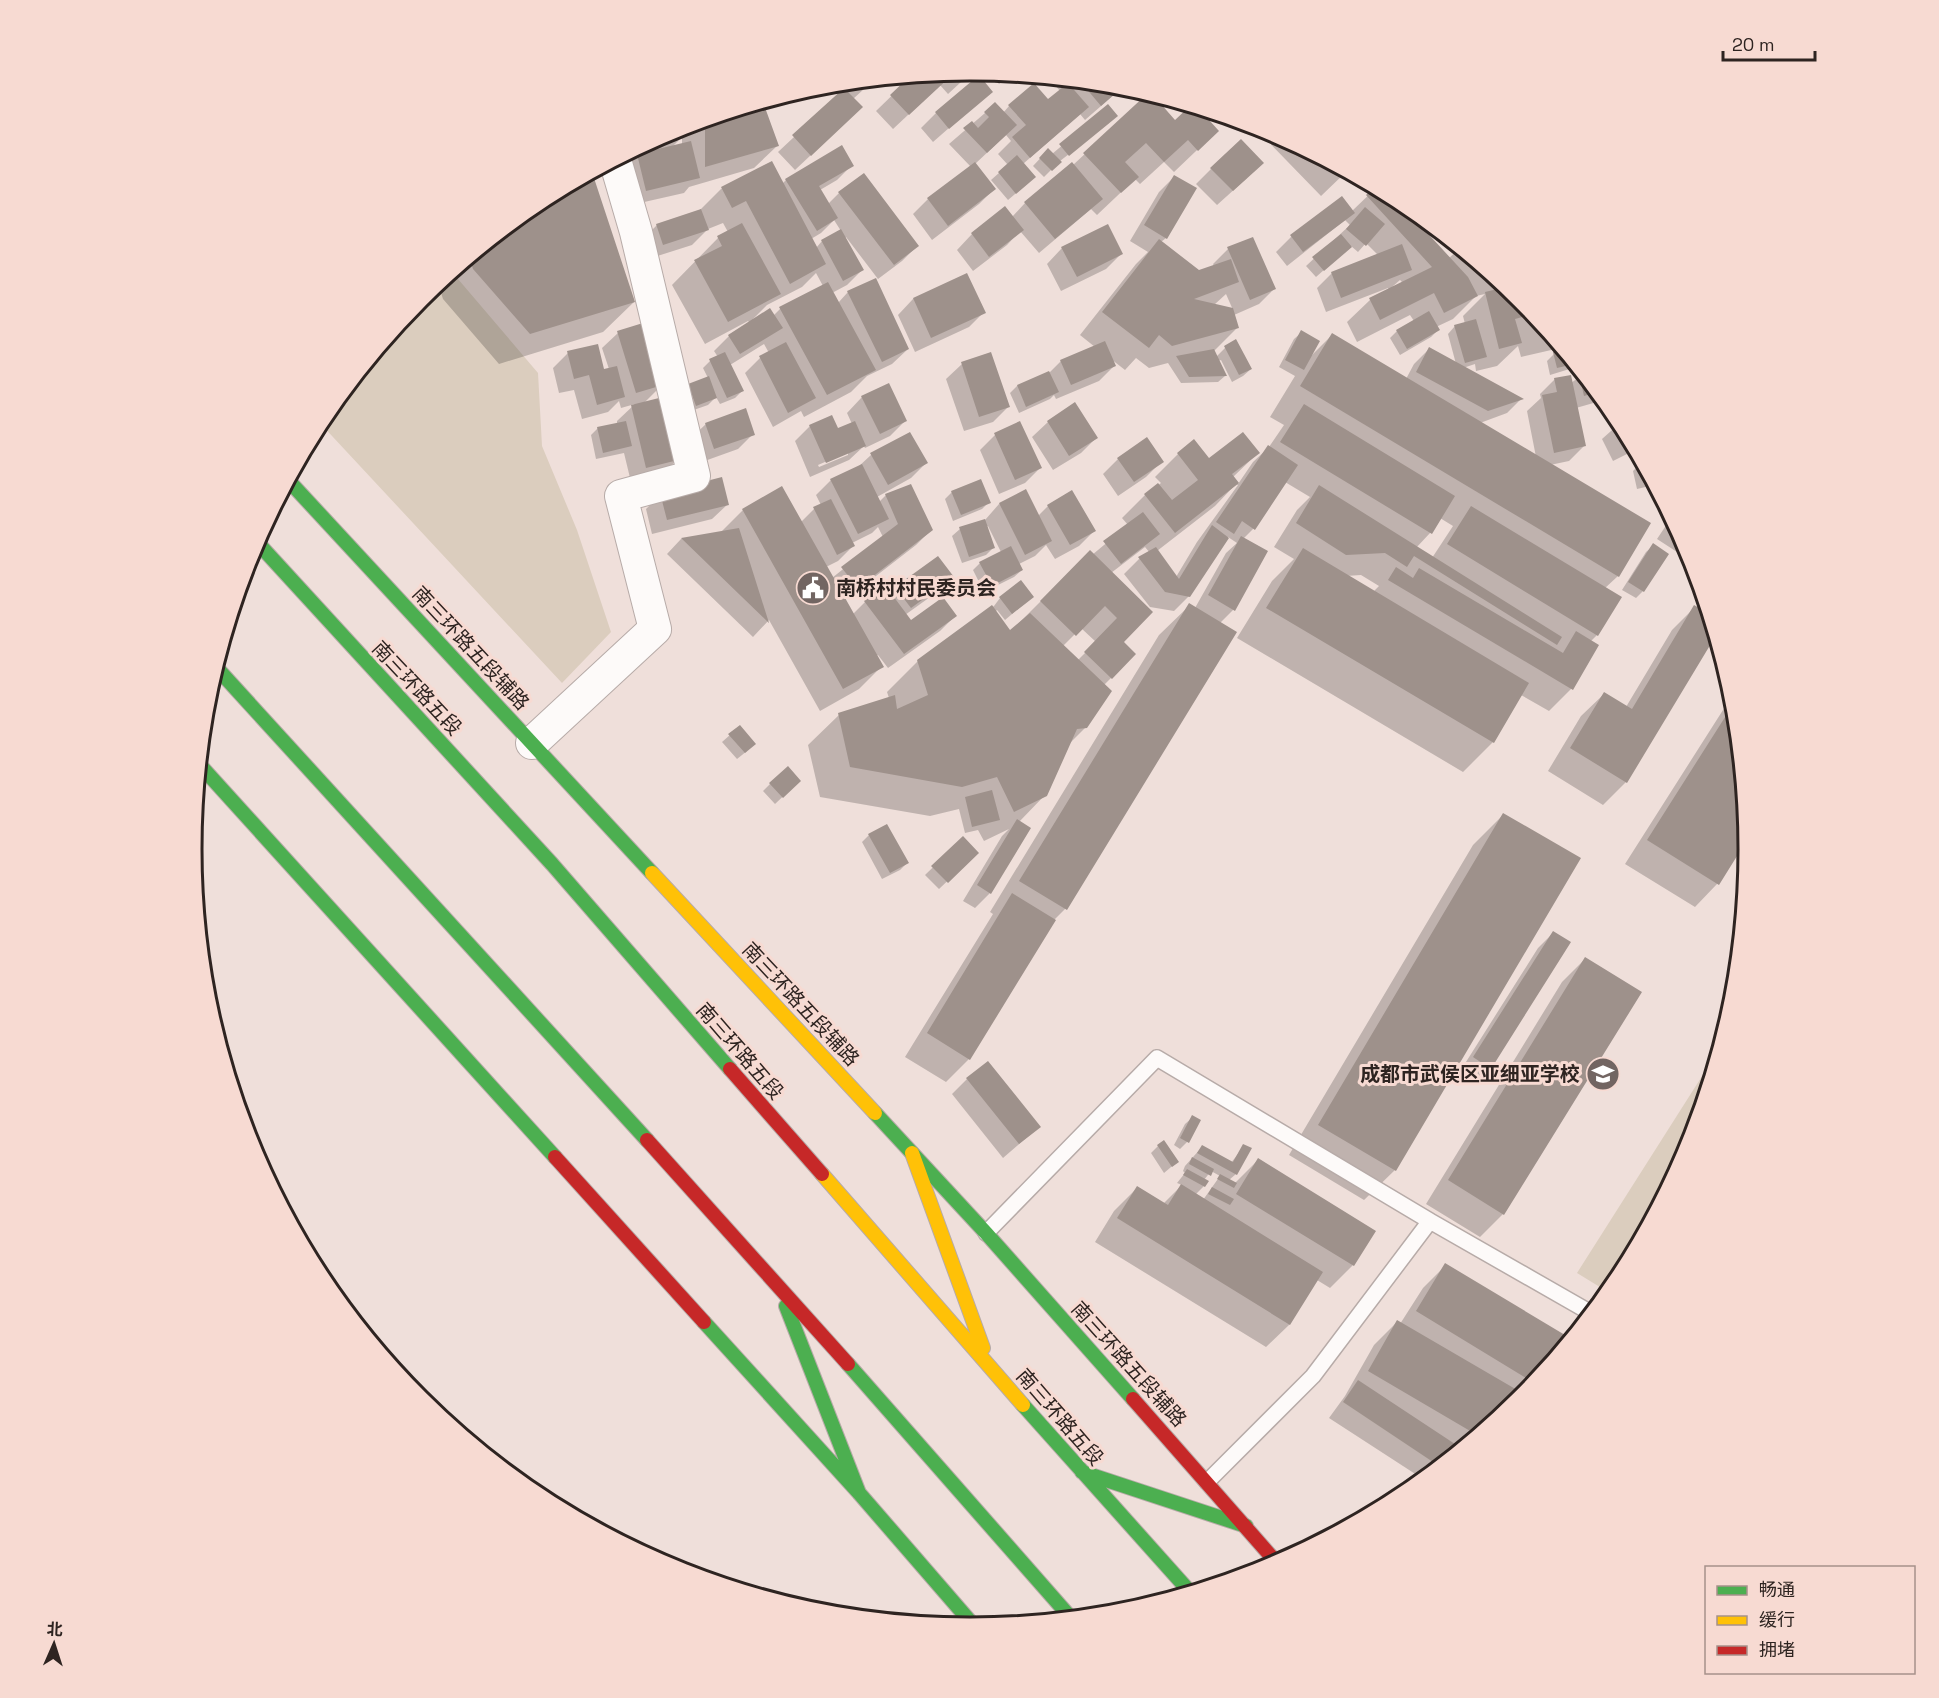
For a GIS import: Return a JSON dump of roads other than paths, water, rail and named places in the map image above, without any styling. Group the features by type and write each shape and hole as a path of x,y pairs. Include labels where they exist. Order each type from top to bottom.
{"main road":[{"name":"南三环路五段辅路","path":"293,486 986,1233 1271,1555"},
{"name":"南三环路五段","path":"263,549 552,864 1081,1472 1184,1586"},
{"path":"222,673 778,1284 1064,1611"},
{"path":"206,771 859,1493 966,1617"},
{"path":"912,1153 990,1367"},
{"path":"778,1284 859,1493"},
{"path":"1081,1472 1246,1526"}],"street":[{"path":"532,743 655,629 621,496 694,477 636,232 617,167"}],"lane":[{"path":"986,1233 1157,1058 1430,1221 1584,1309"},
{"path":"1207,1482 1313,1376 1430,1221"}],"place":[{"name":"南桥村村民委员会","path":"813,588"},
{"name":"成都市武侯区亚细亚学校","path":"1603,1074"}]}
